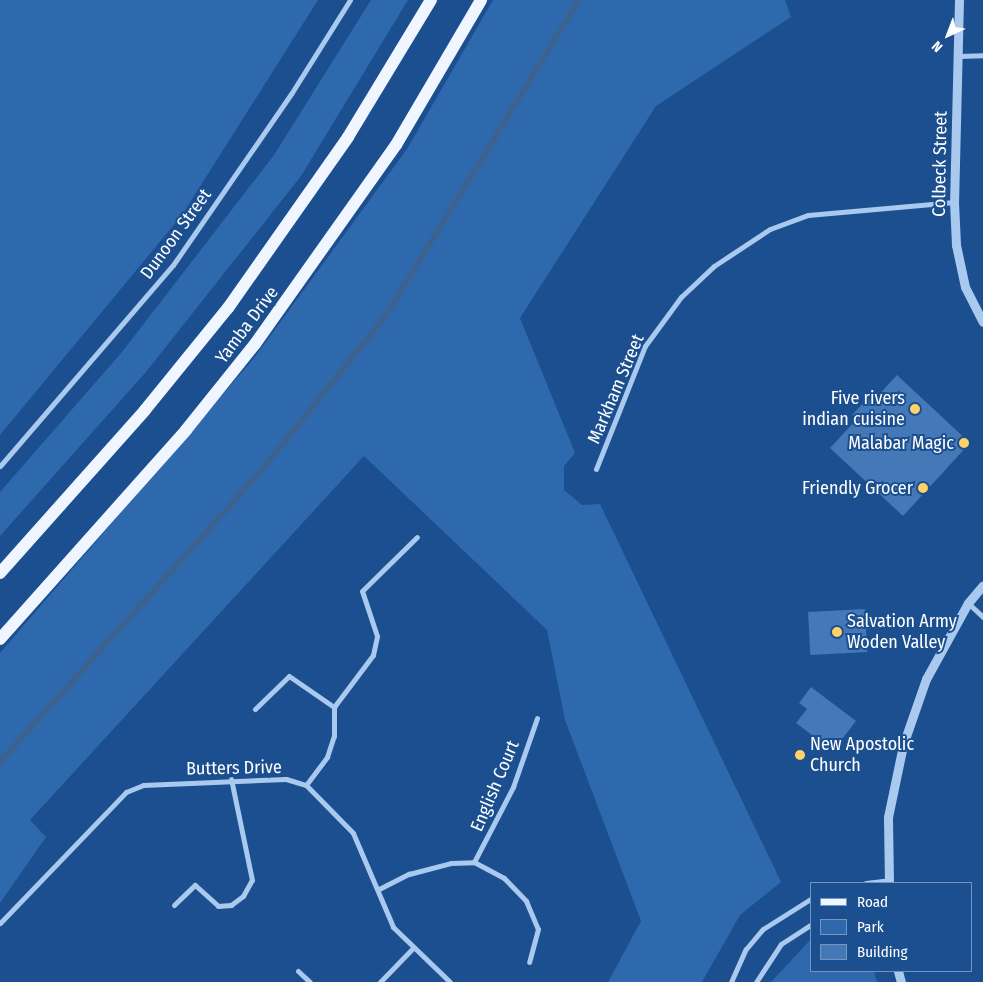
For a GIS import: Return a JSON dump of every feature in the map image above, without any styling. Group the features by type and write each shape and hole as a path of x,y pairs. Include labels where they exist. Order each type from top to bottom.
{"main road":[{"name":"Yamba Drive","path":"0,573 151,403 228,308 348,137 431,0"},
{"name":"Yamba Drive","path":"0,640 186,430 267,328 396,144 481,0"}],"street":[{"name":"Dunoon Street","path":"0,466 173,265 350,0"},
{"name":"Colbeck Street","path":"959,0 954,202 956,245 965,287 983,322"},
{"path":"959,56 983,55"},
{"name":"Markham Street","path":"596,469 645,346 681,297 714,266 770,229 808,215 954,202"},
{"path":"306,785 328,757 334,736 334,707 373,655 377,636 362,591 417,537"},
{"path":"889,882 888,817 903,745 926,679 968,603 983,585"},
{"path":"968,603 983,617"},
{"path":"256,709 288,676 334,707"},
{"name":"English Court","path":"474,862 513,787 537,718"},
{"path":"174,905 195,885 218,906 231,905 244,896 252,880 231,779"},
{"name":"Butters Drive","path":"0,923 126,792 143,784 231,779 286,779 306,785 353,833 379,889 393,927 412,949 450,982"},
{"path":"379,889 409,874 451,863 474,862 504,878 526,901 538,929 529,962"},
{"path":"731,982 746,949 763,929 810,899"},
{"path":"756,982 781,944 810,925"},
{"path":"380,982 412,949"},
{"path":"298,971 310,982"}],"green space":[{"path":"0,0 318,0 182,215 0,435"},
{"path":"371,0 408,0 301,176 146,372 0,536 0,492 122,352 274,155"},
{"path":"493,0 785,0 791,17 656,106 520,318 575,453 564,466 564,490 582,505 600,504 781,882 740,915 702,982 608,982 641,921 565,720 547,630 364,456 30,820 46,837 0,903 0,653 254,358 407,149"},
{"path":"810,940 810,972 874,972 877,982 771,982"}],"building":[{"path":"897,375 970,443 903,516 830,448 857,419 852,415 868,398 872,402"},
{"name":"Salvation Army Woden Valley","path":"865,609 867,652 810,655 808,612"},
{"path":"811,687 856,721 833,751 796,723 807,709 799,703"}],"waterway":[{"path":"0,762 261,471 385,317 579,0"}],"place":[{"name":"Five rivers indian cuisine","path":"915,409"},
{"name":"Malabar Magic","path":"964,443"},
{"name":"Friendly Grocer","path":"923,488"},
{"name":"Salvation Army Woden Valley","path":"837,632"},
{"name":"New Apostolic Church","path":"800,755"}]}
